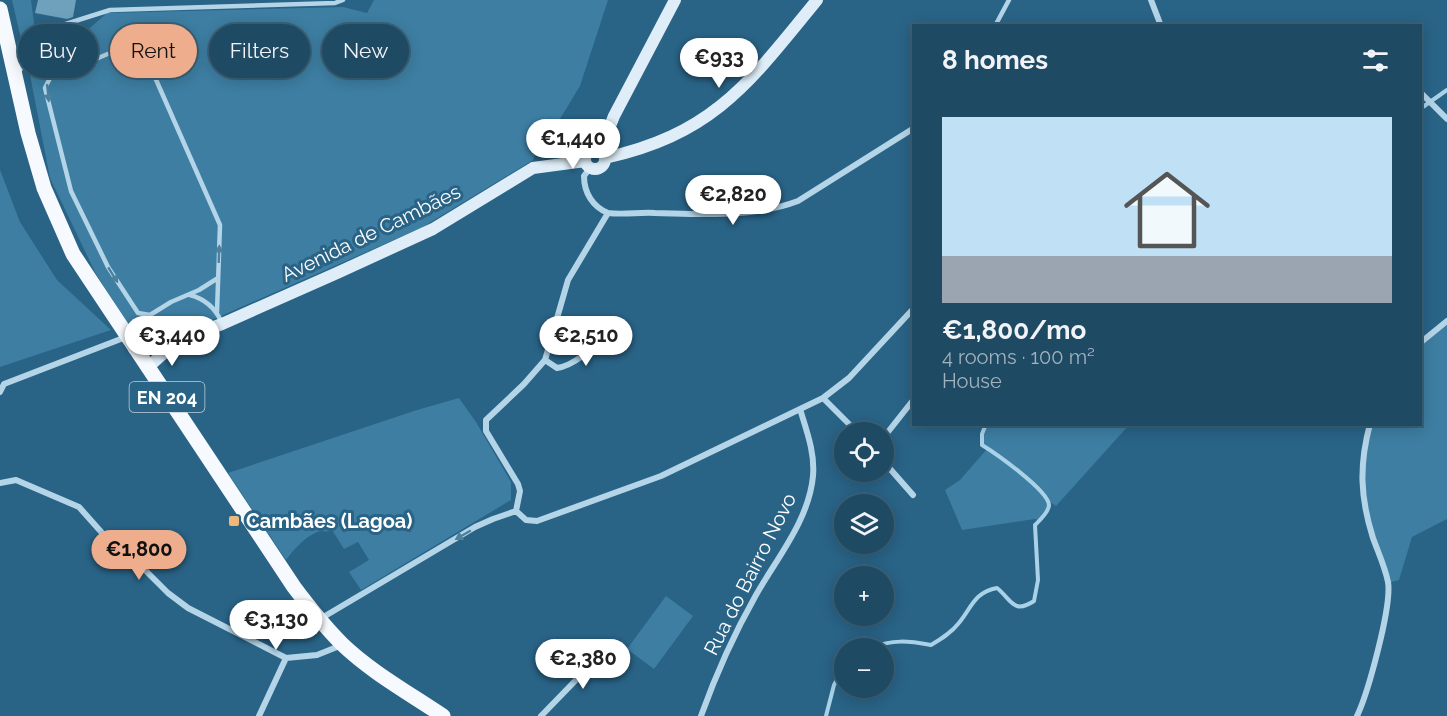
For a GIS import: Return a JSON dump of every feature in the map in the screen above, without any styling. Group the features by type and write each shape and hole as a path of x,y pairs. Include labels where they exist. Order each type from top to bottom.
{"main road":[{"name":"EN 204","path":"0,9 40,177 57,222 73,254 294,587 320,620 343,645 380,674 443,716"}],"street":[{"path":"602,154 614,116 675,0"},
{"name":"Avenida de Cambães","path":"147,368 165,352 172,342 220,318 433,230 533,168 588,165 588,153 593,150 602,154 659,143 698,124 767,62 817,0"},
{"path":"1150,0 1160,24"},
{"path":"1422,94 1447,118"},
{"path":"588,165 584,176 587,191 598,208 608,213 732,214 780,208 814,192 912,129"},
{"path":"516,512 520,491 518,484 486,431 486,420 524,384 544,360 568,280 608,213"},
{"path":"516,512 526,520 537,521 607,497 661,476 800,410 823,398 849,378 912,310"},
{"path":"1422,341 1447,321"},
{"path":"544,360 557,368 564,367 622,323"},
{"name":"Avenida de Cambães","path":"130,343 172,342"},
{"path":"0,392 3,384 130,343"},
{"path":"823,398 847,422"},
{"path":"894,424 912,402"},
{"name":"Rua do Bairro Novo","path":"701,716 714,679 734,636 806,506 813,478 813,464 812,448 800,410"},
{"path":"1357,716 1366,697 1386,610 1388,583 1372,534 1361,488 1362,454 1369,426"},
{"path":"894,473 913,495"},
{"path":"0,483 16,480 79,507 111,543 188,608 286,658 317,655 343,645"},
{"path":"320,620 475,527 516,512"},
{"path":"541,716 608,647"},
{"path":"259,716 286,658"}],"lane":[{"path":"16,77 33,48 53,28 110,10 335,3 343,0"},
{"path":"996,24 1009,0"},
{"path":"218,278 189,295 144,315 138,313 114,276 71,191 45,88 50,78 139,41 220,225 218,278 220,318"},
{"path":"189,295 200,298 220,318"}],"shaded area":[{"path":"12,0 31,0 34,24 18,24 18,26"},
{"path":"374,0 608,0 580,86 546,142 548,143 538,148 533,160 421,228 189,330 159,337 138,331 127,324 95,272 50,178 31,78 98,78 98,24 94,24 107,13 343,7 367,13"},
{"path":"0,170 20,222 57,280 111,330 0,367"},
{"path":"1447,321 1447,519 1412,537 1399,580 1388,583 1361,488 1370,426 1422,426 1422,342"},
{"path":"459,398 476,422 511,482 511,500 361,590 349,572 369,560 358,542 344,549 332,530 317,532 300,544 286,560 228,473 417,410"},
{"path":"985,426 1128,426 1056,506 1047,500 1048,510 1039,520 962,530 945,490 960,480 987,449 982,445 982,434"},
{"path":"666,596 693,616 654,669 627,649"}],"building":[{"path":"38,0 76,0 73,17 67,19 35,13"}],"waterway":[{"path":"1422,108 1447,90"},
{"path":"894,642 931,645 952,630 978,597 989,590 997,588 1017,606 1027,605 1034,601 1038,580 1035,525 1046,513 1049,505 1040,490 982,445 982,434 985,426"},
{"path":"826,716 834,685"}],"place":[{"name":"Cambães (Lagoa)","path":"234,521"}]}
